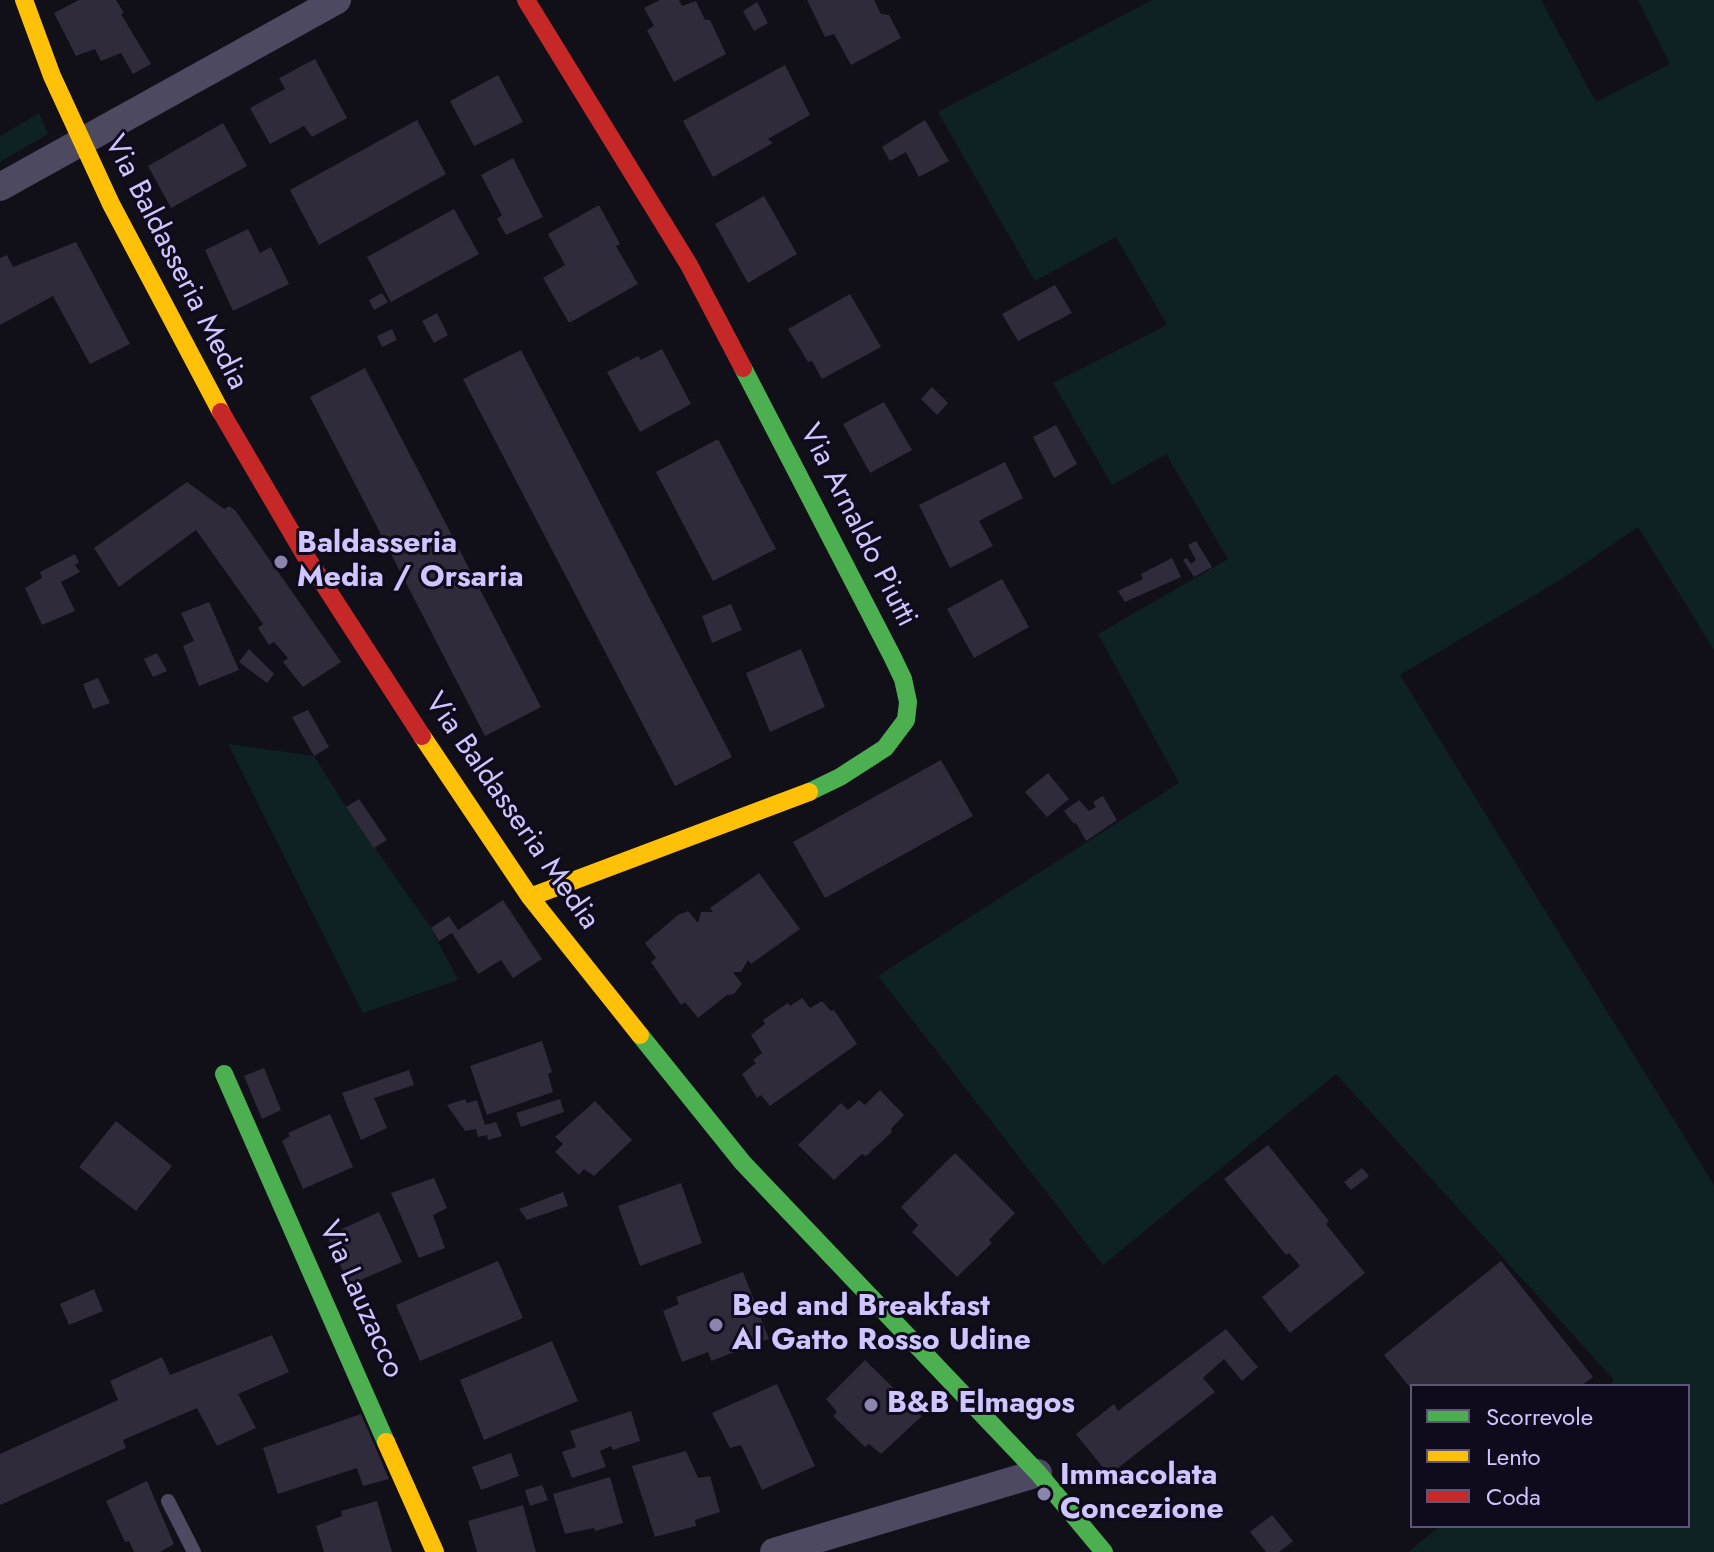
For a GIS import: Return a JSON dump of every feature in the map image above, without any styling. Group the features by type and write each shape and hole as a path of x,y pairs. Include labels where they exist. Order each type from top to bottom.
{"street":[{"name":"Via Baldasseria Media","path":"24,0 52,76 81,141 158,295 243,451 363,645 530,897 743,1163 1038,1473 1104,1552"},
{"path":"0,187 337,0"},
{"name":"Via Arnaldo Piutti","path":"526,0 689,265 892,656 903,679 908,702 906,720 885,748 840,777 814,790 530,897"},
{"name":"Via Lauzacco","path":"224,1074 435,1552"},
{"path":"774,1552 1038,1473"}],"lane":[{"path":"168,1501 194,1552"}],"green space":[{"path":"1152,0 1541,0 1596,102 1670,64 1638,0 1714,0 1714,650 1638,527 1562,579 1400,675 1714,1185 1714,1552 1408,1552 1438,1528 1690,1528 1690,1384 1610,1384 1614,1380 1336,1074 1103,1265 878,976 1179,783 1098,634 1228,559 1166,454 1112,485 1053,383 1167,325 1116,237 1035,281 938,112"},
{"path":"39,113 48,134 0,162 0,136"},
{"path":"228,744 314,756 431,928 458,980 363,1013"}],"building":[{"path":"79,0 116,0 151,64 133,74 121,53 101,61 95,49 76,56 54,13"},
{"path":"660,0 679,0 682,6 696,1 705,20 710,20 726,54 674,82 647,30 654,26 644,8"},
{"path":"807,0 874,0 881,14 889,15 901,38 851,65 834,34 825,37"},
{"path":"757,2 768,23 754,31 743,11"},
{"path":"315,59 347,118 312,137 304,126 270,144 250,108 285,89 279,78"},
{"path":"785,65 810,115 768,139 773,143 713,177 683,121"},
{"path":"498,75 523,122 474,146 450,101"},
{"path":"417,120 446,174 319,245 290,190"},
{"path":"925,120 949,161 919,177 906,152 890,161 882,147"},
{"path":"223,123 247,166 171,208 148,166"},
{"path":"513,158 543,217 506,235 497,219 502,215 481,175"},
{"path":"764,196 797,254 748,283 715,224"},
{"path":"599,205 620,244 616,246 638,284 569,323 543,278 565,265 548,234"},
{"path":"454,209 479,254 391,302 367,257"},
{"path":"248,229 260,253 271,247 289,284 233,311 205,250"},
{"path":"76,242 130,344 90,364 53,296 0,325 0,258 7,255 13,267"},
{"path":"1055,285 1072,313 1018,341 1002,314"},
{"path":"382,293 388,302 374,310 369,300"},
{"path":"850,294 881,347 822,379 788,329"},
{"path":"437,313 448,335 434,343 422,321"},
{"path":"392,329 397,340 382,347 377,336"},
{"path":"662,349 691,404 640,432 607,372 638,356 641,360"},
{"path":"521,350 732,757 675,786 463,379"},
{"path":"365,368 541,707 485,736 310,397"},
{"path":"932,387 948,403 937,415 921,399"},
{"path":"884,402 912,450 870,473 843,424"},
{"path":"1056,425 1077,464 1054,478 1033,437"},
{"path":"718,439 776,549 713,581 656,472"},
{"path":"1005,462 1023,498 979,521 993,546 950,568 919,505"},
{"path":"187,482 224,509 229,506 235,510 341,662 303,687 283,662 288,658 274,642 269,645 258,628 263,624 196,530 119,587 94,548"},
{"path":"1196,541 1212,567 1194,577 1183,560 1187,558 1191,564 1196,560 1188,545"},
{"path":"75,554 79,562 75,565 80,572 61,582 75,611 42,625 25,588 42,578 40,572"},
{"path":"1172,558 1181,577 1125,602 1118,591 1143,579 1141,574"},
{"path":"1002,579 1029,627 974,658 947,609"},
{"path":"209,602 239,670 199,686 183,646 194,641 181,613"},
{"path":"731,604 742,630 712,643 702,616"},
{"path":"249,649 274,674 267,683 239,662"},
{"path":"801,649 825,707 770,732 746,673"},
{"path":"157,653 167,671 153,677 144,659"},
{"path":"98,678 110,703 93,709 83,684"},
{"path":"308,710 329,747 314,756 292,717"},
{"path":"941,760 973,816 825,898 793,842"},
{"path":"1048,773 1069,799 1047,817 1025,792"},
{"path":"1103,796 1117,820 1086,841 1076,823 1064,811 1079,800 1089,811 1096,807 1093,802"},
{"path":"359,799 387,840 374,848 346,807"},
{"path":"759,873 800,929 751,964 748,960 741,972 733,972 742,984 734,994 727,995 698,1018 685,1002 681,1005 651,962 656,958 645,943 678,915 688,911 698,923 701,912 713,912 710,908"},
{"path":"503,900 542,959 513,978 501,960 478,974 452,933 439,941 431,928 449,916 458,930"},
{"path":"802,998 810,1008 822,1001 831,1011 834,1010 857,1044 770,1106 761,1095 757,1098 742,1074 756,1063 753,1060 762,1053 751,1035 765,1024 763,1020 788,1003 790,1006"},
{"path":"542,1041 552,1072 548,1074 553,1092 487,1115 470,1066"},
{"path":"264,1068 281,1110 262,1119 244,1076"},
{"path":"409,1070 414,1085 374,1098 387,1128 361,1140 342,1093"},
{"path":"880,1090 904,1115 891,1129 892,1132 834,1180 798,1145 841,1103 848,1110 859,1100 865,1105"},
{"path":"465,1099 467,1103 477,1100 485,1125 496,1122 502,1136 488,1140 487,1135 478,1137 476,1129 465,1131 447,1105"},
{"path":"560,1099 564,1112 521,1127 516,1113"},
{"path":"595,1101 632,1140 594,1176 584,1169 579,1175 555,1152 563,1144 555,1137"},
{"path":"330,1114 353,1167 303,1189 282,1141 290,1136 288,1133"},
{"path":"116,1121 172,1166 136,1211 79,1167"},
{"path":"1268,1145 1329,1221 1326,1224 1365,1273 1290,1333 1262,1297 1300,1266 1289,1253 1286,1255 1224,1179"},
{"path":"955,1153 1015,1213 989,1240 992,1243 957,1277 912,1232 918,1225 901,1207"},
{"path":"1362,1168 1369,1176 1351,1190 1344,1182"},
{"path":"434,1178 447,1208 433,1215 445,1248 419,1258 391,1193"},
{"path":"681,1183 702,1243 640,1266 618,1206"},
{"path":"563,1192 568,1206 527,1220 519,1209"},
{"path":"379,1212 402,1262 349,1285 327,1236"},
{"path":"498,1261 523,1318 420,1361 396,1305"},
{"path":"1501,1261 1593,1377 1584,1384 1410,1384 1410,1388 1384,1355"},
{"name":"Bed and Breakfast Al Gatto Rosso Udine","path":"743,1272 769,1339 711,1361 708,1352 682,1362 663,1311 679,1304 676,1297"},
{"path":"94,1289 103,1311 69,1325 60,1304"},
{"path":"1226,1329 1258,1367 1242,1381 1224,1359 1203,1378 1215,1392 1109,1475 1076,1434 1114,1404 1118,1411"},
{"path":"272,1335 289,1372 238,1394 256,1428 217,1446 197,1408 123,1440 126,1448 0,1505 0,1454 118,1400 110,1381 162,1357 170,1375"},
{"path":"552,1341 578,1401 484,1440 460,1380"},
{"name":"B&B Elmagos","path":"865,1360 922,1416 881,1454 869,1444 865,1447 833,1416 837,1412 826,1399"},
{"path":"777,1384 815,1466 762,1490 741,1445 730,1448 712,1413"},
{"path":"631,1411 640,1441 600,1451 606,1467 572,1478 562,1452 576,1447 570,1431"},
{"path":"361,1414 389,1479 363,1486 357,1468 278,1494 263,1448"},
{"path":"686,1451 698,1478 710,1476 720,1512 695,1520 696,1526 655,1537 632,1466"},
{"path":"511,1453 519,1476 481,1490 472,1467"},
{"path":"610,1477 623,1523 595,1531 594,1528 565,1534 553,1494"},
{"path":"147,1481 174,1544 160,1552 134,1552 129,1541 125,1542 106,1501"},
{"path":"542,1485 548,1500 530,1506 525,1490"},
{"path":"377,1501 392,1552 324,1552 316,1526 342,1516 341,1511"},
{"path":"523,1505 536,1552 477,1552 468,1521"},
{"path":"1272,1515 1293,1541 1279,1552 1266,1552 1250,1532"}],"traffic: fast":[{"path":"743,368 892,656 903,679 908,702 906,720 885,748 840,777 809,792"},
{"path":"640,1035 743,1163 1038,1473 1104,1552"},
{"path":"224,1074 386,1442"}],"traffic: slow":[{"path":"24,0 52,76 111,204 221,412"},
{"path":"422,736 530,897 640,1035"},
{"path":"530,897 809,792"},
{"path":"386,1442 435,1552"}],"traffic: jam":[{"path":"526,0 689,265 743,368"},
{"path":"221,412 303,552 422,736"}],"place":[{"name":"Baldasseria Media / Orsaria","path":"281,562"},
{"name":"Bed and Breakfast Al Gatto Rosso Udine","path":"716,1325"},
{"name":"B&B Elmagos","path":"871,1405"},
{"name":"Immacolata Concezione","path":"1044,1494"}]}
